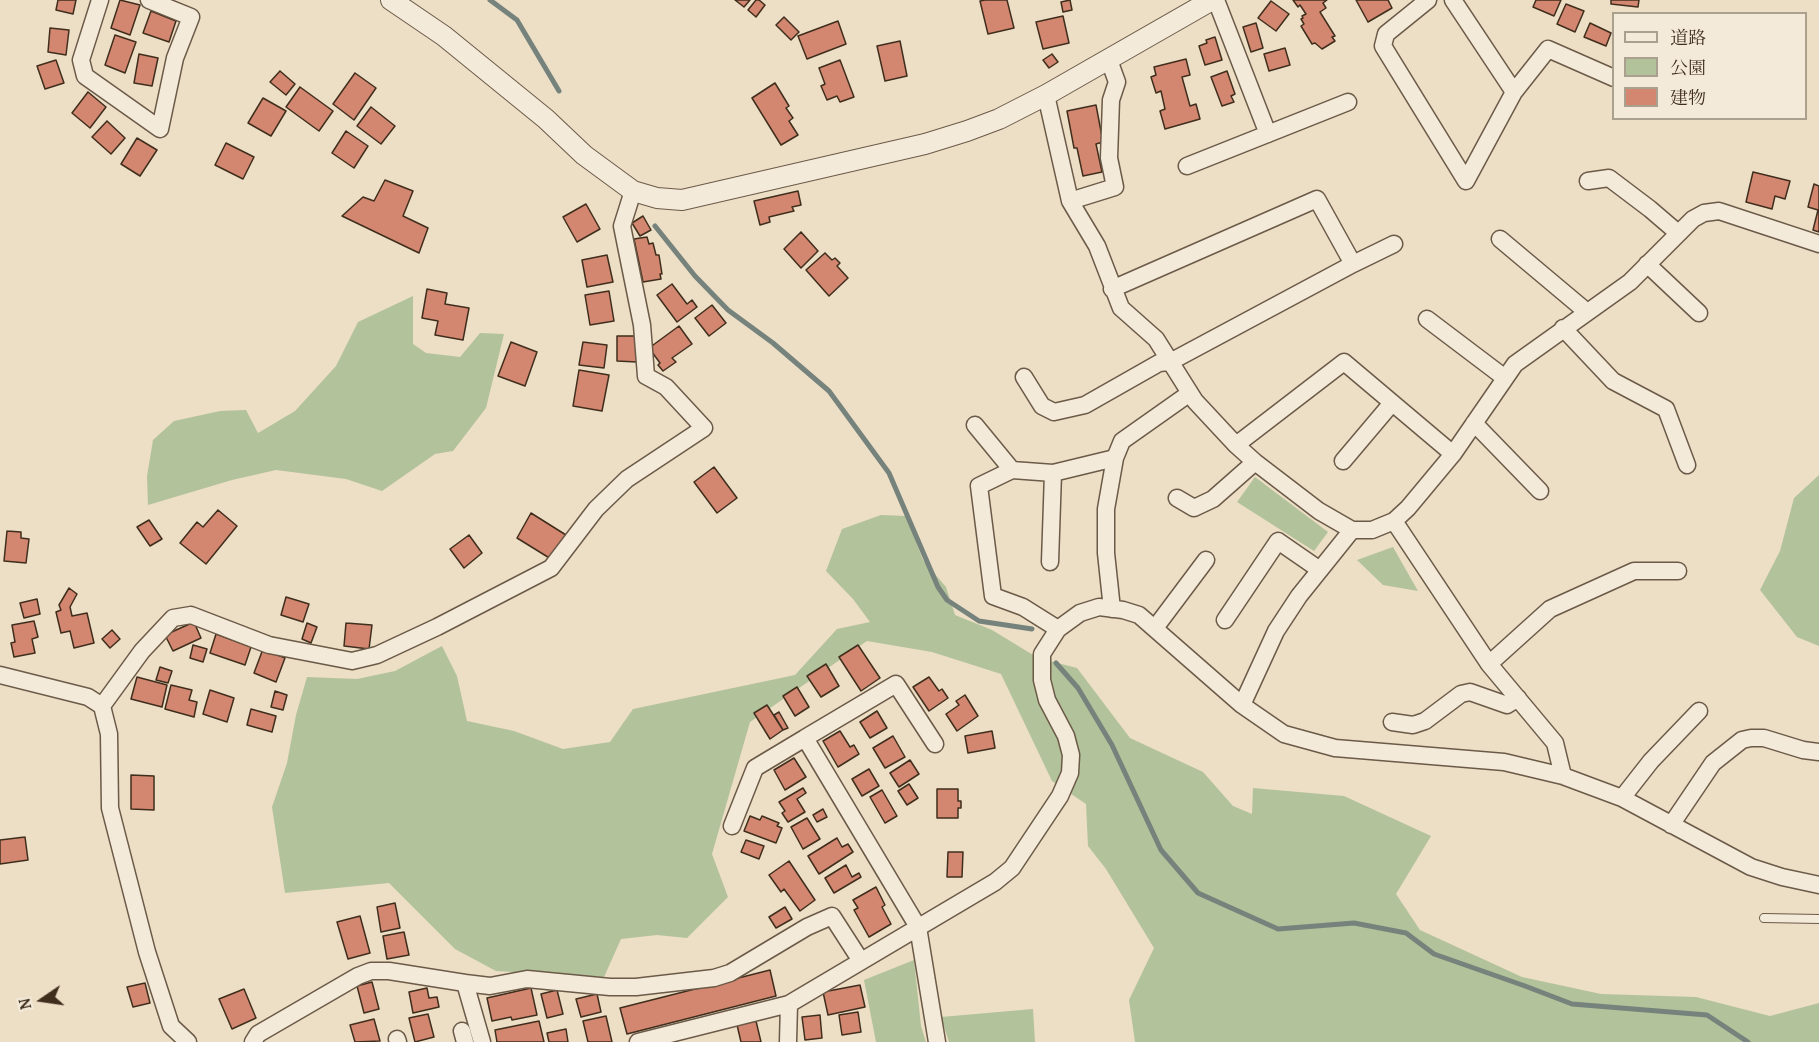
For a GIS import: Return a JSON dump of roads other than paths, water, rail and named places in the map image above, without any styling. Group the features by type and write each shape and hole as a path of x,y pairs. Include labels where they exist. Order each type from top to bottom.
{"street":[{"path":"100,0 81,60 85,76 160,129 175,58 191,17 154,1"},
{"path":"391,0 444,36 546,119 584,155 633,191 657,198 682,200 734,189 925,144 967,131 999,119 1046,95 1214,0 1268,134"},
{"path":"1428,0 1386,34 1383,46 1466,181 1514,92 1548,49 1612,77"},
{"path":"1453,0 1514,92"},
{"path":"1070,201 1115,187 1109,158 1111,100 1117,82 1109,60"},
{"path":"1046,95 1070,201 1097,246 1121,308 1156,339 1195,401 1236,445 1319,510 1352,530 1372,530 1394,521 1454,454 1515,364 1630,282 1693,219 1704,213 1719,211 1819,244"},
{"path":"1187,166 1348,102"},
{"path":"1588,181 1609,178 1678,233"},
{"path":"102,706 142,651 173,618 190,615 269,645 352,662 377,655 427,632 551,568 596,509 627,479 704,428 666,387 646,376 642,325 622,226 633,191"},
{"path":"1112,289 1317,199 1353,264"},
{"path":"1500,239 1587,312"},
{"path":"1024,377 1042,406 1054,412 1085,405 1159,363 1170,362 1394,244"},
{"path":"1647,264 1699,313"},
{"path":"1427,319 1505,378"},
{"path":"1563,328 1613,381 1666,409 1687,465"},
{"path":"1236,445 1344,362 1454,454"},
{"path":"1112,609 1106,553 1106,520 1115,458 1122,441 1190,393"},
{"path":"1343,461 1392,403"},
{"path":"1474,423 1539,491"},
{"path":"975,425 1012,470"},
{"path":"1058,629 1023,607 993,596 978,486 1012,470 1053,473 1115,458"},
{"path":"1177,498 1194,508 1213,499 1255,462"},
{"path":"1050,562 1053,473"},
{"path":"1394,521 1490,664 1555,743 1563,776"},
{"path":"1242,705 1276,631 1299,596 1352,530"},
{"path":"1225,620 1278,542 1320,570"},
{"path":"1155,628 1206,560"},
{"path":"1490,664 1550,609 1634,571 1678,571"},
{"path":"638,1042 789,1004 995,882 1012,868 1060,796 1070,773 1071,755 1066,736 1047,700 1042,680 1042,654 1058,629 1080,613 1099,607 1139,615 1242,705 1284,734 1335,748 1504,762 1563,776 1622,798 1751,867 1819,885"},
{"path":"0,675 88,698 102,706 109,734 110,808 147,951 171,1026 188,1042"},
{"path":"732,826 755,768 896,684 935,744"},
{"path":"1392,722 1413,725 1419,723 1461,694 1470,692 1507,705 1518,698"},
{"path":"1622,798 1651,761 1699,711"},
{"path":"805,738 918,927 937,1042"},
{"path":"1671,825 1713,763 1742,740 1764,738 1803,750 1819,752"},
{"path":"253,1042 258,1034 358,976 371,971 389,971 490,986 527,979 610,987 636,987 714,978 730,973 807,927 832,916 861,961"},
{"path":"465,983 482,1042"},
{"path":"788,1042 789,1004"}],"lane":[{"path":"1764,918 1819,919"}],"waterway":[{"path":"490,0 517,20 559,91"},
{"path":"655,226 695,276 728,310 773,343 829,391 889,473 938,587 947,600 979,621 1032,629"},
{"path":"1056,663 1078,688 1112,745 1161,850 1198,893 1278,929 1354,923 1406,933 1434,954 1572,1004 1707,1015 1748,1042"}]}
